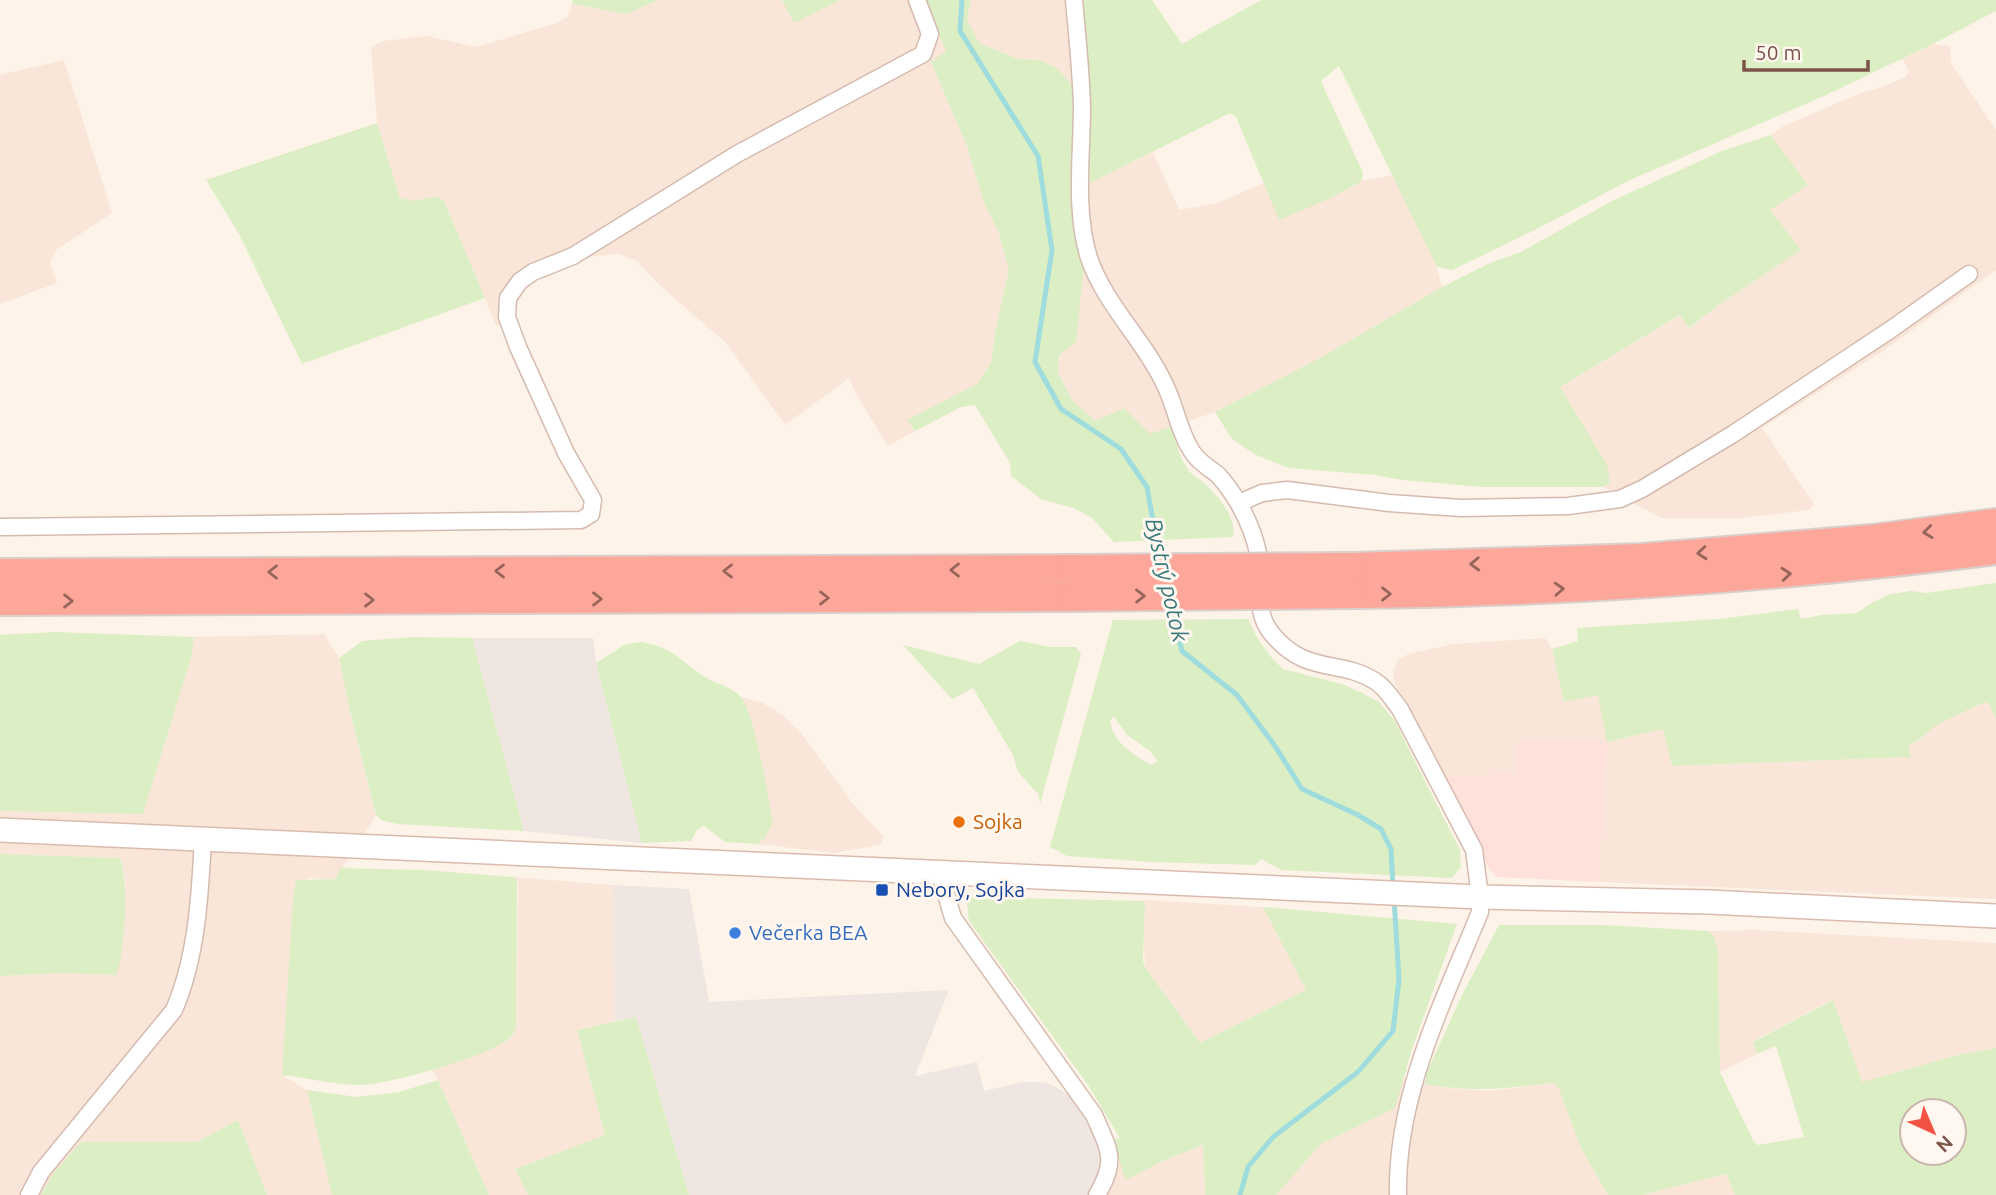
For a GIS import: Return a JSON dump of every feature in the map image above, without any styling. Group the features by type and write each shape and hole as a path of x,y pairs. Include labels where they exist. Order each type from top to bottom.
{"highway":[{"path":"1354,581 1872,539 1996,523"},
{"path":"0,601 1072,583 1354,581 1643,585 1873,566 1996,550"},
{"path":"0,573 1072,583"}],"main road":[{"path":"0,830 1480,897 1709,902 1996,916"}],"street":[{"path":"0,527 581,520 591,514 593,500 566,453 518,347 507,317 508,298 520,281 533,272 573,256 737,154 923,54 930,34 917,0"},
{"path":"1074,0 1082,103 1081,214 1089,258 1106,292 1165,384 1184,437 1195,456 1219,477 1239,503 1251,529 1259,558 1259,608 1264,624 1289,652 1298,658 1357,673 1376,681 1386,691 1400,709 1474,850 1480,912 1418,1065 1405,1119 1397,1172 1398,1195"},
{"path":"1239,503 1262,493 1287,490 1389,503 1461,508 1568,506 1620,499 1642,489 1733,434 1969,274"},
{"path":"29,1195 41,1172 174,1010 183,990 192,953 203,839"},
{"path":"940,873 953,918 1094,1115 1107,1145 1111,1166 1097,1195"}],"shaded area":[{"path":"658,0 924,0 946,51 931,62 967,146 984,203 999,233 1009,270 991,363 977,384 908,420 915,431 888,446 849,378 785,425 726,343 656,282 637,261 619,254 594,256 526,286 516,302 515,320 497,327 444,201 437,196 414,201 400,198 377,123 371,47 383,41 427,36 476,47 557,23 568,16 572,4 626,14"},
{"path":"971,0 1084,0 1085,83 1072,85 1057,68 1039,60 1018,59 979,43 967,19"},
{"path":"1933,44 1950,46 1951,63 1996,130 1996,270 1883,351 1762,428 1814,504 1809,510 1741,518 1661,518 1603,487 1610,483 1560,387 1681,315 1690,328 1720,304 1800,250 1770,210 1808,185 1771,135 1782,127 1863,92 1904,78 1909,72 1903,59"},
{"path":"64,60 112,213 56,250 50,262 57,283 0,304 0,75"},
{"path":"1153,152 1179,210 1218,203 1264,183 1280,219 1329,199 1362,181 1393,175 1434,258 1442,287 1320,358 1215,412 1150,435 1095,421 1072,400 1058,373 1076,187 1090,183"},
{"path":"324,634 339,658 376,815 335,879 307,878 282,1075 307,1090 332,1195 267,1195 238,1120 197,1142 162,1143 42,1191 41,1195 0,1195 0,976 63,973 116,975 125,885 120,858 0,854 0,811 143,814 191,658 194,637"},
{"path":"472,638 593,638 596,663 642,843 524,831"},
{"path":"1545,638 1552,649 1564,701 1598,694 1608,742 1663,729 1673,766 1910,757 1907,745 1919,741 1938,724 1985,702 1989,704 1996,719 1996,899 1599,882 1607,742 1518,740 1516,773 1442,777 1395,683 1393,672 1397,661 1408,654 1454,644"},
{"path":"741,697 763,703 782,715 801,733 853,804 884,837 880,845 834,853 757,844 764,839"},
{"path":"1518,740 1607,742 1599,882 1497,877 1489,869 1442,777 1516,773"},
{"path":"513,877 613,885 615,1021 577,1030 605,1135 515,1169 528,1195 489,1195 431,1069 473,1057 512,1037 516,1028 518,885"},
{"path":"613,885 689,889 709,1002 949,990 915,1076 977,1062 984,1091 1024,1082 1039,1082 1050,1084 1070,1095 1099,1147 1101,1164 1097,1184 1090,1195 689,1195 636,1017 615,1021"},
{"path":"1142,900 1263,907 1306,990 1200,1043 1145,967"},
{"path":"1755,930 1996,943 1996,1048 1958,1055 1862,1082 1832,1000 1753,1041 1757,1054 1720,1072 1718,952 1714,936 1708,931"},
{"path":"1404,1078 1446,1088 1489,1091 1554,1083 1559,1089 1581,1148 1608,1195 1276,1195 1321,1144 1394,1108"},
{"path":"1112,1139 1127,1179 1203,1145 1205,1195 1090,1195 1097,1184 1101,1164 1099,1147"},
{"path":"1726,1174 1735,1195 1642,1195"}],"green space":[{"path":"573,0 658,0 626,14 572,4"},
{"path":"782,0 840,0 794,23"},
{"path":"924,0 971,0 967,19 979,43 1018,59 1039,60 1057,68 1072,85 1076,187 1084,265 1076,342 1059,355 1058,373 1072,400 1095,421 1124,408 1150,434 1173,426 1184,463 1225,507 1232,522 1233,537 1114,542 1092,518 1073,508 1041,499 1011,476 1010,463 975,405 961,407 915,431 907,420 977,384 991,363 1009,270 999,233 984,203 967,146 931,62 946,51"},
{"path":"1084,0 1152,0 1182,44 1261,0 1996,0 1996,11 1824,96 1628,181 1452,270 1437,267 1339,66 1321,81 1363,173 1362,181 1329,199 1279,220 1236,117 1230,113 1090,183"},
{"path":"377,123 400,198 414,201 437,196 444,201 485,298 302,364 239,234 206,180"},
{"path":"1771,135 1808,185 1770,210 1801,250 1689,328 1680,315 1560,387 1607,465 1610,483 1603,487 1483,487 1289,468 1254,454 1232,439 1215,412 1320,358 1442,287 1492,262 1521,252 1612,201 1724,150"},
{"path":"1996,583 1996,719 1989,704 1985,702 1939,724 1908,745 1911,757 1672,766 1663,729 1607,742 1598,695 1564,702 1552,649 1578,641 1577,628 1719,619 1798,609 1801,619 1857,613 1891,594 1911,591 1927,593"},
{"path":"1248,619 1258,639 1283,669 1342,684 1379,702 1394,720 1460,850 1461,867 1452,878 1281,870 1261,859 1255,865 1151,862 1067,856 1050,847 1113,620","holes":["1114,717 1127,735 1150,751 1158,761 1151,765 1125,747 1115,735 1110,720"]},
{"path":"54,632 194,637 191,658 143,814 0,811 0,635"},
{"path":"414,637 472,638 524,831 397,824 381,820 376,815 339,658 362,641"},
{"path":"1020,641 1050,647 1076,647 1081,654 1040,804 1038,794 1018,772 1013,755 973,688 952,699 903,645 979,664"},
{"path":"641,642 661,647 674,654 706,678 736,693 746,705 756,736 773,822 764,839 757,844 725,842 704,826 697,830 691,841 642,843 596,663 624,645"},
{"path":"0,854 120,858 123,868 125,917 122,952 116,975 63,973 0,976"},
{"path":"341,868 424,870 513,877 517,880 516,1028 511,1037 500,1045 461,1061 390,1081 357,1085 282,1075 296,880 335,879"},
{"path":"966,897 1145,901 1145,967 1200,1043 1306,990 1263,907 1457,924 1412,1049 1395,1108 1321,1144 1276,1195 1205,1195 1203,1145 1126,1180 1112,1139 1120,1138 1088,1085 969,921"},
{"path":"1499,925 1602,925 1708,931 1714,936 1718,952 1720,1072 1754,1142 1758,1145 1804,1137 1776,1046 1757,1054 1753,1042 1833,1000 1862,1082 1958,1055 1996,1048 1996,1195 1735,1195 1726,1174 1642,1195 1608,1195 1581,1148 1559,1089 1554,1083 1505,1088 1443,1087 1425,1084 1427,1072 1461,997"},
{"path":"636,1017 689,1195 528,1195 515,1169 605,1135 577,1030"},
{"path":"438,1080 489,1195 332,1195 307,1090 357,1097 399,1092"},
{"path":"238,1120 267,1195 41,1195 52,1175 81,1142 197,1142"}],"waterway":[{"name":"Bystrý potok","path":"962,0 960,31 1038,156 1052,250 1035,362 1061,409 1121,449 1147,487 1160,561"},
{"name":"Bystrý potok","path":"1170,605 1182,651 1237,695 1275,746 1302,789 1358,815 1381,829 1391,849 1393,888"},
{"name":"Bystrý potok","path":"1240,1195 1248,1167 1273,1137 1358,1072 1393,1031 1399,979 1394,898"}],"place":[{"name":"Sojka","path":"959,822"},
{"name":"Nebory, Sojka","path":"882,890"},
{"name":"Večerka BEA","path":"735,933"}]}
